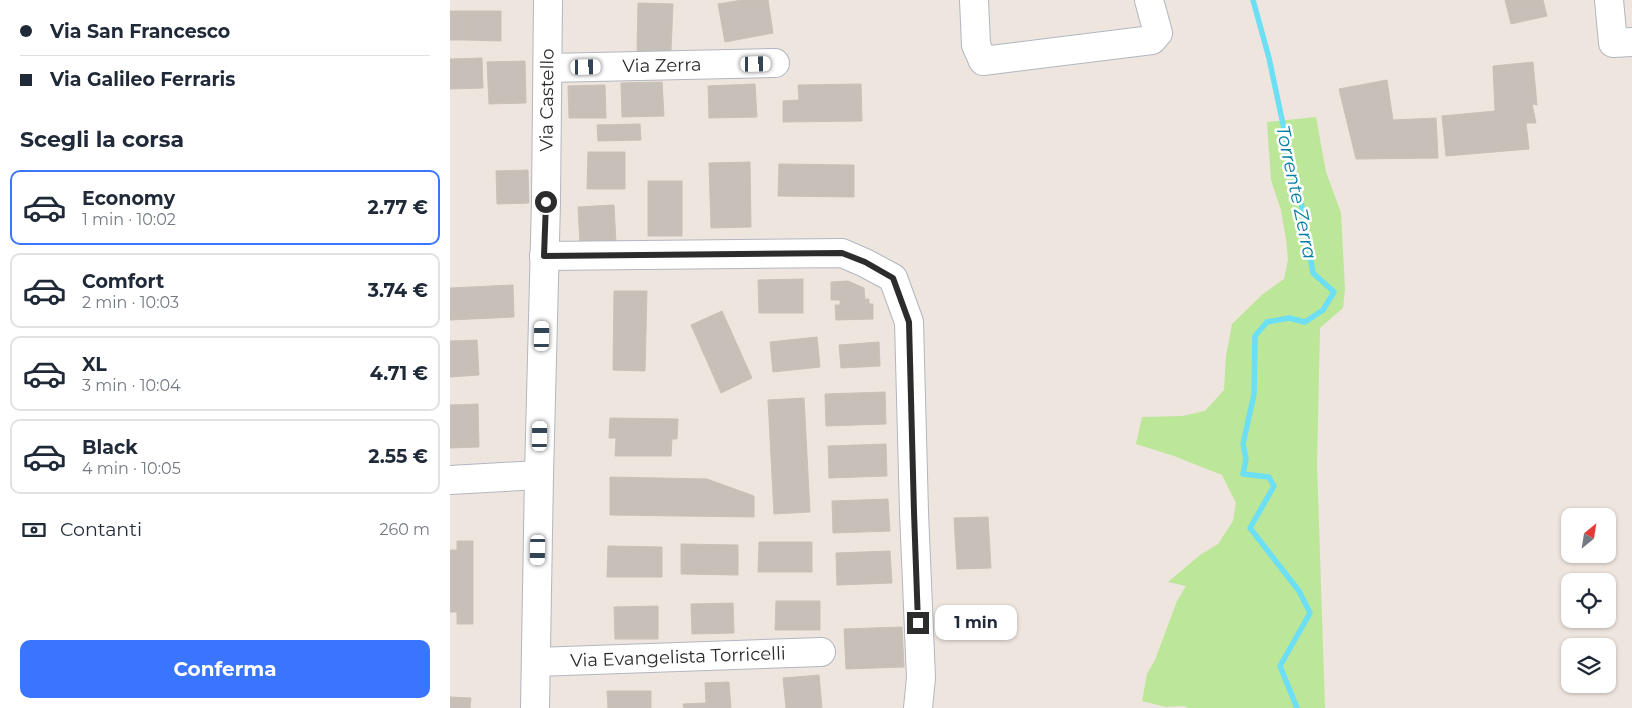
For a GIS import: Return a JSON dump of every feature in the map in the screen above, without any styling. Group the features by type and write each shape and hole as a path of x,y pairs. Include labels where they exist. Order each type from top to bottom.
{"street":[{"name":"Via Castello","path":"535,708 546,202 548,0"},
{"path":"974,0 976,45 983,61 1152,40 1158,33 1150,0"},
{"path":"1609,0 1613,43 1632,42"},
{"name":"Via Zerra","path":"548,68 775,63"},
{"path":"544,256 842,253 865,262 893,278 909,322 920,678 918,708"},
{"path":"450,480 539,476"},
{"name":"Via Evangelista Torricelli","path":"536,662 821,652"}],"green space":[{"path":"1316,117 1326,172 1341,213 1345,289 1343,308 1320,328 1317,464 1325,708 1188,708 1184,706 1166,707 1142,701 1147,674 1155,660 1177,601 1186,586 1168,582 1200,555 1218,544 1233,521 1236,503 1222,475 1174,456 1136,444 1142,417 1182,416 1205,411 1224,390 1226,356 1232,324 1263,294 1284,279 1288,260 1281,210 1271,180 1267,122"}],"building":[{"path":"742,0 768,0 773,33 725,42 718,4"},
{"path":"1505,0 1543,0 1547,16 1511,24"},
{"path":"638,3 673,4 671,51 637,51"},
{"path":"450,11 466,11 466,40 450,40"},
{"path":"466,11 501,11 501,41 466,40"},
{"path":"482,58 483,88 450,89 450,59"},
{"path":"525,61 526,103 489,104 487,62"},
{"path":"1533,62 1537,105 1532,104 1536,123 1526,123 1529,149 1446,156 1442,116 1495,111 1493,66"},
{"path":"1387,80 1393,120 1436,118 1438,158 1356,159 1339,89"},
{"path":"662,82 664,116 622,117 621,83"},
{"path":"755,84 757,117 709,118 708,86"},
{"path":"861,84 862,121 783,122 783,101 799,100 798,85"},
{"path":"605,85 606,118 569,118 568,86"},
{"path":"640,124 641,140 598,141 597,125"},
{"path":"588,152 625,152 625,189 587,189"},
{"path":"750,162 751,227 711,228 709,163"},
{"path":"779,164 854,165 854,197 778,196"},
{"path":"528,170 529,203 497,204 496,171"},
{"path":"648,181 682,181 682,236 648,236"},
{"path":"614,205 616,243 580,245 578,207"},
{"path":"803,279 803,313 759,313 758,280"},
{"path":"848,281 864,288 865,299 869,299 869,304 873,304 873,319 836,320 835,305 840,305 840,300 831,300 831,282"},
{"path":"513,285 514,317 450,320 450,288"},
{"path":"614,291 647,291 645,371 613,370"},
{"path":"722,311 752,378 721,393 691,325"},
{"path":"817,337 820,367 773,372 770,342"},
{"path":"477,340 479,375 450,377 450,341"},
{"path":"879,342 880,366 841,368 839,345"},
{"path":"885,392 886,424 826,426 825,394"},
{"path":"804,398 810,512 774,514 768,400"},
{"path":"478,404 479,447 450,448 450,405"},
{"path":"610,418 678,419 677,439 672,439 671,456 615,456 616,438 609,438"},
{"path":"886,444 887,476 829,478 828,446"},
{"path":"610,477 707,479 754,496 754,517 610,515"},
{"path":"888,499 890,531 833,533 832,501"},
{"path":"988,517 991,568 957,569 954,518"},
{"path":"457,541 473,541 473,624 457,624 457,612 450,612 450,550 457,550"},
{"path":"759,542 812,542 812,572 758,572"},
{"path":"681,544 738,545 738,575 681,574"},
{"path":"608,546 662,547 662,577 607,577"},
{"path":"890,551 892,583 837,585 836,553"},
{"path":"776,601 820,601 820,630 775,630"},
{"path":"733,603 734,633 692,634 691,604"},
{"path":"658,606 658,639 615,639 614,607"},
{"path":"902,627 904,667 846,669 844,629"},
{"path":"819,675 822,708 786,708 783,678"},
{"path":"729,682 731,708 684,708 683,704 706,703 705,683"},
{"path":"607,691 651,691 651,708 608,708"},
{"path":"450,697 471,698 470,708 450,708"}],"waterway":[{"name":"Torrente Zerra","path":"1253,0 1269,58 1303,211 1313,273 1334,292 1323,310 1305,322 1289,318 1267,322 1255,336 1254,394 1243,444 1246,459 1243,474 1269,477 1274,486 1250,528 1299,591 1310,613 1280,666 1297,708"}],"route":[{"path":"546,202 544,256 842,253 865,262 893,278 909,322 918,623"}]}
